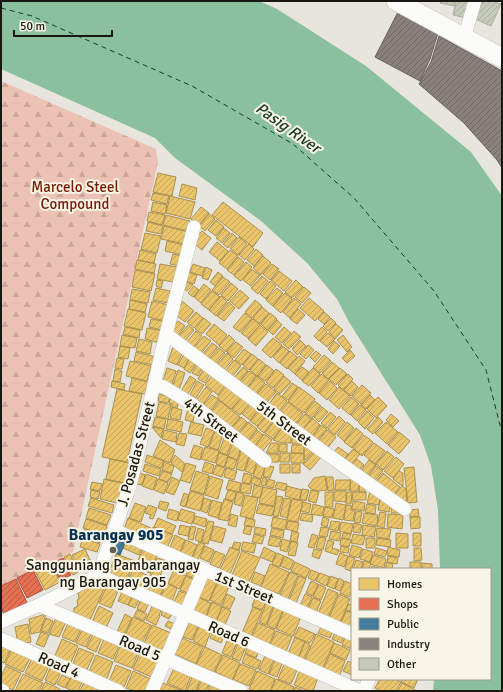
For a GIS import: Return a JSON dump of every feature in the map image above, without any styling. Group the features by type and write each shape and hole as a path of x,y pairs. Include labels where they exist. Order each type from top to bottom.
{"main road":[{"path":"396,1 502,58"}],"street":[{"path":"464,38 475,1"},
{"name":"J. Posadas Street","path":"98,575 130,486 166,334 194,227"},
{"name":"5th Street","path":"166,334 321,450 405,509"},
{"name":"4th Street","path":"154,384 164,387 192,404 265,461"},
{"name":"1st Street","path":"114,530 351,634"},
{"path":"152,691 186,615 204,570"},
{"path":"1,622 39,605 98,575"},
{"name":"Road 6","path":"98,575 360,691"},
{"name":"Road 5","path":"39,605 241,691"},
{"name":"Road 4","path":"1,639 118,691"},
{"path":"364,691 369,680"}],"green space":[{"name":"Marcelo Steel Compound","path":"1,81 156,149 158,162 73,552 1,586"}],"water":[{"name":"Pasig River","path":"1,1 259,1 277,9 366,66 471,152 502,196 502,691 433,691 434,680 491,680 491,568 440,568 438,510 431,466 420,435 349,322 337,299 307,263 261,221 175,158 155,138 1,69"}],"building: Homes":[{"path":"158,173 176,177 172,196 153,192"},
{"path":"182,184 197,188 195,200 179,196"},
{"path":"153,193 169,196 167,204 151,200"},
{"path":"170,196 195,202 190,219 166,213"},
{"path":"153,202 167,205 165,214 151,211"},
{"path":"223,202 263,233 253,247 212,215"},
{"path":"201,207 209,213 199,225 191,219"},
{"path":"149,212 165,215 162,225 147,221"},
{"path":"209,214 215,219 205,231 199,226"},
{"path":"166,215 190,221 188,231 163,225"},
{"path":"216,220 224,227 216,236 208,230"},
{"path":"148,222 163,226 161,234 146,231"},
{"path":"164,226 188,232 185,244 161,239"},
{"path":"224,228 230,233 222,243 216,238"},
{"path":"202,231 211,238 202,250 192,242"},
{"path":"145,233 161,236 157,253 141,249"},
{"path":"232,233 237,238 228,248 223,244"},
{"path":"239,237 247,244 238,255 230,248"},
{"path":"167,241 184,245 182,255 165,251"},
{"path":"217,242 228,251 220,261 209,252"},
{"path":"249,244 254,249 245,260 239,255"},
{"path":"256,249 263,255 254,266 247,260"},
{"path":"140,250 156,254 154,263 138,260"},
{"path":"230,250 238,256 227,269 219,263"},
{"path":"173,254 181,256 179,266 170,264"},
{"path":"263,256 271,263 261,275 253,268"},
{"path":"238,257 244,262 234,275 227,270"},
{"path":"137,260 156,264 154,273 135,269"},
{"path":"246,262 252,267 241,281 234,276"},
{"path":"160,264 177,267 173,282 157,279"},
{"path":"193,264 205,268 202,276 190,272"},
{"path":"272,264 279,269 270,280 263,274"},
{"path":"206,267 212,270 208,280 202,278"},
{"path":"251,269 260,275 251,286 243,280"},
{"path":"135,270 155,274 151,291 132,287"},
{"path":"279,271 292,281 284,291 271,280"},
{"path":"187,272 197,275 194,284 184,280"},
{"path":"218,272 223,276 215,286 210,282"},
{"path":"262,276 268,281 258,294 251,288"},
{"path":"223,277 230,282 219,295 212,290"},
{"path":"157,280 163,281 161,288 156,286"},
{"path":"296,280 303,287 292,298 285,292"},
{"path":"184,281 193,285 187,291 183,288"},
{"path":"270,281 276,286 266,299 260,294"},
{"path":"231,283 238,289 228,301 221,295"},
{"path":"204,284 211,290 201,303 194,297"},
{"path":"194,286 199,290 193,297 188,293"},
{"path":"304,287 311,293 302,303 295,297"},
{"path":"156,288 170,291 168,303 153,300"},
{"path":"277,288 283,293 273,306 266,300"},
{"path":"132,289 150,292 148,303 130,300"},
{"path":"240,290 249,298 239,309 230,301"},
{"path":"212,291 220,297 209,310 201,304"},
{"path":"285,293 292,299 281,313 273,306"},
{"path":"221,296 227,302 216,316 209,310"},
{"path":"294,298 301,304 290,318 283,312"},
{"path":"309,298 324,311 315,321 300,308"},
{"path":"130,300 147,304 145,312 129,309"},
{"path":"255,300 262,306 252,318 245,312"},
{"path":"152,301 169,305 165,321 148,317"},
{"path":"182,301 194,311 185,322 176,315"},
{"path":"229,302 235,308 224,321 217,316"},
{"path":"262,307 269,313 260,324 253,318"},
{"path":"128,309 146,313 142,330 124,326"},
{"path":"298,309 305,315 297,324 290,319"},
{"path":"196,312 203,318 194,328 187,322"},
{"path":"324,312 330,317 324,324 318,319"},
{"path":"245,313 252,319 240,332 233,327"},
{"path":"270,313 277,319 267,330 261,324"},
{"path":"204,318 211,324 202,334 195,329"},
{"path":"331,318 336,323 328,331 323,326"},
{"path":"151,319 168,322 166,331 149,327"},
{"path":"253,319 260,325 248,338 241,333"},
{"path":"277,320 282,325 273,335 268,330"},
{"path":"178,321 185,326 177,337 170,332"},
{"path":"214,324 227,335 219,345 206,334"},
{"path":"336,324 343,330 335,339 329,332"},
{"path":"188,325 194,330 184,342 178,337"},
{"path":"260,325 268,332 256,346 248,339"},
{"path":"125,327 140,330 139,338 123,334"},
{"path":"284,327 291,333 282,343 275,337"},
{"path":"322,327 327,332 319,341 314,336"},
{"path":"147,328 163,331 160,343 145,339"},
{"path":"196,331 202,336 192,349 185,344"},
{"path":"294,331 301,337 289,349 283,344"},
{"path":"328,333 335,339 327,347 320,341"},
{"path":"122,335 137,338 135,348 120,346"},
{"path":"229,335 235,341 226,352 219,346"},
{"path":"343,335 352,347 347,352 337,340"},
{"path":"204,336 211,341 200,355 193,349"},
{"path":"273,338 282,345 271,358 262,350"},
{"path":"139,339 152,342 150,354 136,351"},
{"path":"300,340 306,346 297,355 292,349"},
{"path":"334,341 340,346 333,354 328,349"},
{"path":"236,342 243,347 234,358 227,352"},
{"path":"212,343 218,347 208,359 202,355"},
{"path":"308,345 314,350 306,359 300,354"},
{"path":"120,346 130,348 128,359 118,357"},
{"path":"282,346 289,351 279,363 273,357"},
{"path":"173,347 183,351 177,365 168,361"},
{"path":"219,348 225,353 214,366 208,361"},
{"path":"244,349 251,354 242,365 235,360"},
{"path":"350,350 355,356 347,363 342,358"},
{"path":"290,351 297,357 287,369 280,363"},
{"path":"316,351 321,355 315,362 310,357"},
{"path":"136,352 156,357 154,365 134,361"},
{"path":"227,353 233,359 223,371 216,366"},
{"path":"184,354 190,357 184,368 178,365"},
{"path":"252,354 258,359 249,370 243,365"},
{"path":"324,355 331,361 320,373 313,367"},
{"path":"299,356 305,361 295,374 288,368"},
{"path":"190,357 197,361 190,373 184,369"},
{"path":"117,358 124,359 122,369 115,368"},
{"path":"259,359 266,365 257,376 250,370"},
{"path":"234,360 241,366 231,378 224,373"},
{"path":"130,361 151,366 147,381 126,376"},
{"path":"332,362 339,368 328,379 322,373"},
{"path":"197,363 203,366 198,376 192,373"},
{"path":"267,365 274,371 265,381 258,376"},
{"path":"243,367 248,371 237,384 232,380"},
{"path":"302,367 309,372 302,380 295,374"},
{"path":"167,368 176,371 171,387 162,384"},
{"path":"204,368 211,372 205,383 198,379"},
{"path":"313,368 320,374 309,386 302,381"},
{"path":"340,368 347,374 336,385 329,379"},
{"path":"115,369 122,371 120,382 113,381"},
{"path":"276,369 284,375 273,388 266,382"},
{"path":"178,370 185,373 179,390 172,388"},
{"path":"249,371 256,376 246,389 239,383"},
{"path":"213,374 226,384 218,395 205,385"},
{"path":"321,374 329,380 318,393 311,386"},
{"path":"348,374 353,379 343,390 338,385"},
{"path":"190,376 196,380 188,394 181,391"},
{"path":"257,376 265,383 255,396 247,389"},
{"path":"284,376 291,382 280,394 274,389"},
{"path":"132,378 148,382 145,394 129,391"},
{"path":"112,381 125,384 124,390 111,387"},
{"path":"197,381 204,385 196,398 190,395"},
{"path":"330,381 337,388 327,400 319,393"},
{"path":"352,381 358,387 351,396 344,390"},
{"path":"292,383 298,387 288,400 282,396"},
{"path":"266,384 276,392 267,402 257,394"},
{"path":"227,385 242,397 231,409 217,398"},
{"path":"362,385 371,393 361,404 352,396"},
{"path":"206,387 212,392 201,407 195,402"},
{"path":"299,387 315,399 304,413 288,401"},
{"path":"339,387 350,396 339,409 329,400"},
{"path":"117,389 142,394 127,462 102,457"},
{"path":"277,393 287,401 278,413 268,405"},
{"path":"159,394 170,397 168,403 158,401"},
{"path":"212,395 219,400 208,414 201,408"},
{"path":"370,395 375,400 366,409 361,405"},
{"path":"351,397 359,404 350,415 342,408"},
{"path":"378,397 387,406 376,418 367,409"},
{"path":"170,398 179,400 177,408 172,407 172,404 169,403"},
{"path":"241,398 249,404 240,415 232,409"},
{"path":"220,401 240,417 229,430 209,414"},
{"path":"315,401 321,406 312,418 305,413"},
{"path":"159,402 171,405 168,419 156,416"},
{"path":"288,402 303,414 294,426 279,414"},
{"path":"251,404 258,410 250,420 242,414"},
{"path":"360,405 366,410 357,421 351,415"},
{"path":"172,407 182,410 180,420 170,418"},
{"path":"322,407 328,412 319,422 314,417"},
{"path":"188,408 195,409 193,422 185,420"},
{"path":"260,409 267,414 257,426 250,421"},
{"path":"367,411 374,418 365,429 358,422"},
{"path":"330,412 336,417 327,428 321,423"},
{"path":"305,414 311,419 301,431 295,426"},
{"path":"391,414 399,421 393,427 386,420"},
{"path":"267,416 273,421 264,433 257,427"},
{"path":"339,416 345,422 335,435 328,429"},
{"path":"155,417 166,419 164,429 153,426"},
{"path":"241,417 247,422 236,435 230,430"},
{"path":"378,417 383,422 373,434 367,429"},
{"path":"312,418 320,425 311,438 302,431"},
{"path":"168,419 183,422 181,432 166,429"},
{"path":"274,421 282,427 273,439 265,433"},
{"path":"191,422 204,425 201,436 188,433"},
{"path":"248,422 257,429 246,442 238,435"},
{"path":"347,422 354,428 344,441 337,435"},
{"path":"386,422 398,432 387,444 375,433"},
{"path":"321,425 327,429 316,442 311,438"},
{"path":"152,427 163,429 161,438"},
{"path":"206,428 214,431 208,447 200,444"},
{"path":"282,428 291,435 291,443 282,443 273,440"},
{"path":"356,428 363,434 352,448 344,442"},
{"path":"164,430 177,433 176,442 162,439"},
{"path":"257,430 263,435 254,447 248,442"},
{"path":"327,430 336,437 326,450 317,443"},
{"path":"215,431 223,434 218,450 209,447"},
{"path":"399,432 410,441 399,454 388,445"},
{"path":"179,433 187,434 184,446 176,444"},
{"path":"264,434 272,440 261,453 254,447"},
{"path":"364,435 373,442 362,456 353,448"},
{"path":"292,436 304,444 292,444"},
{"path":"224,438 232,441 227,455 219,452"},
{"path":"160,440 175,450 170,463 153,456"},
{"path":"233,442 241,448 237,460 228,456"},
{"path":"271,443 278,443 278,453 266,453"},
{"path":"374,443 385,451 375,464 364,455"},
{"path":"279,444 287,444 287,452 279,452"},
{"path":"194,445 203,448 200,460 190,457"},
{"path":"292,445 304,445 304,453 291,453"},
{"path":"304,445 314,450 305,460 304,459"},
{"path":"205,447 219,451 215,463 201,459"},
{"path":"338,447 348,454 341,463 332,455"},
{"path":"353,449 360,454 350,466 343,461"},
{"path":"241,450 250,453 244,471 236,469"},
{"path":"315,451 322,456 310,470 303,464"},
{"path":"387,451 394,457 383,470 376,464"},
{"path":"219,453 228,456 224,467 216,464"},
{"path":"280,453 290,453 289,462 280,462"},
{"path":"291,453 304,454 304,463 291,463"},
{"path":"268,454 279,454 279,462 268,462"},
{"path":"147,455 164,461 161,468 145,462"},
{"path":"175,455 185,464 182,472 171,463"},
{"path":"250,456 258,458 253,474 245,471"},
{"path":"228,457 237,460 234,469 225,467"},
{"path":"396,457 404,464 393,478 384,471"},
{"path":"110,459 133,464 129,484 106,479"},
{"path":"357,459 364,465 358,472 351,466"},
{"path":"369,460 376,465 366,477 360,472"},
{"path":"164,462 174,466 172,473 162,470"},
{"path":"205,462 214,465 212,474 202,471"},
{"path":"258,462 266,464 261,479 253,476"},
{"path":"186,463 196,466 190,483 180,480"},
{"path":"145,464 161,469 159,476 143,471"},
{"path":"280,464 290,464 290,473 280,473"},
{"path":"292,464 300,464 300,473 292,473"},
{"path":"216,465 225,468 222,477 213,474"},
{"path":"266,465 274,467 270,478 263,476"},
{"path":"376,466 383,471 373,483 367,478"},
{"path":"414,467 417,502 408,503 404,468"},
{"path":"226,468 237,471 234,480 224,477"},
{"path":"162,471 172,474 168,482 159,479"},
{"path":"196,471 209,475 204,494 190,490"},
{"path":"399,471 403,473 403,486 393,479"},
{"path":"140,473 145,475 142,485 136,484"},
{"path":"244,473 252,475 250,484 242,482"},
{"path":"351,473 359,479 359,491 350,491"},
{"path":"383,473 400,487 392,497 375,483"},
{"path":"146,474 157,478 153,490 142,486"},
{"path":"210,476 223,480 218,499 205,495"},
{"path":"325,476 327,490 319,491 311,489 308,486 314,478"},
{"path":"172,477 180,481 174,495 166,492"},
{"path":"253,477 261,480 259,486 251,483"},
{"path":"263,477 267,478 265,486 261,485"},
{"path":"326,477 333,477 334,490 328,491"},
{"path":"104,479 125,484 122,498 118,497 117,503 100,499"},
{"path":"158,479 168,483 164,494 154,490"},
{"path":"268,479 275,481 273,488 266,486"},
{"path":"359,479 366,483 365,492 359,492"},
{"path":"229,480 241,483 239,492 226,489"},
{"path":"336,480 350,480 350,490 335,490"},
{"path":"92,482 102,484 100,491 90,489"},
{"path":"277,482 287,484 285,491 275,488"},
{"path":"242,483 252,485 250,494 240,492"},
{"path":"254,485 263,487 260,498 252,496"},
{"path":"287,486 302,490 299,500 285,496"},
{"path":"402,486 406,489 407,503 392,498"},
{"path":"263,487 277,490 274,506 259,503"},
{"path":"302,489 309,490 306,501 300,499"},
{"path":"91,490 100,492 98,499 90,497"},
{"path":"228,490 236,492 234,501 225,499"},
{"path":"311,490 319,492 316,503 308,501"},
{"path":"190,491 204,495 200,511 186,507"},
{"path":"334,491 346,491 346,502 334,501"},
{"path":"370,491 381,493 379,505 367,503"},
{"path":"237,492 244,494 241,506 234,504"},
{"path":"325,492 333,492 333,507 325,507"},
{"path":"347,492 352,492 351,504 346,504"},
{"path":"353,492 366,492 366,500 352,500"},
{"path":"184,493 189,495 185,507 180,505"},
{"path":"381,494 391,502 389,512 378,510"},
{"path":"245,495 258,498 253,519 240,516"},
{"path":"277,496 283,497 278,517 273,516"},
{"path":"91,498 114,505 112,513 88,506"},
{"path":"204,498 211,500 207,513 201,511"},
{"path":"284,498 291,499 287,518 280,516"},
{"path":"224,499 233,502 228,521 218,519"},
{"path":"292,499 303,501 298,522 287,520"},
{"path":"212,500 222,503 218,518 208,515"},
{"path":"160,501 169,503 166,511 158,508"},
{"path":"353,501 365,503 364,511 352,509"},
{"path":"303,502 311,504 309,513 301,511"},
{"path":"135,503 146,507 141,522 129,518"},
{"path":"336,503 346,505 343,520 333,518"},
{"path":"392,503 401,513 391,513"},
{"path":"259,504 275,507 272,516 256,513"},
{"path":"313,504 324,507 322,516 311,514"},
{"path":"367,504 376,506 375,514 365,512"},
{"path":"148,505 157,508 153,519 149,518 151,515 145,513"},
{"path":"346,505 352,506 351,510 355,510 353,521 344,520"},
{"path":"325,507 334,509 332,518 323,516"},
{"path":"89,508 111,515 107,525 86,518"},
{"path":"169,509 179,512 177,521 167,518"},
{"path":"181,509 195,513 192,524 178,520"},
{"path":"418,509 419,516 410,517 410,510"},
{"path":"356,511 362,512 360,523 354,522"},
{"path":"380,512 386,513 384,528 377,526"},
{"path":"302,513 313,515 312,522 300,520"},
{"path":"364,513 378,515 377,526 362,523"},
{"path":"231,514 238,516 236,527 228,525"},
{"path":"388,514 403,515 402,529 387,527"},
{"path":"195,516 207,519 205,527 193,523"},
{"path":"273,517 287,520 285,530 271,527"},
{"path":"323,517 329,519 327,527 321,525"},
{"path":"410,517 420,517 420,528 411,529"},
{"path":"128,518 151,528 146,538 124,529"},
{"path":"158,518 176,526 172,534 154,527"},
{"path":"246,518 255,520 254,527 244,525"},
{"path":"86,519 107,526 104,535 83,528"},
{"path":"208,521 214,522 208,544 202,542"},
{"path":"288,521 299,523 297,532 286,529"},
{"path":"331,521 340,522 338,531 329,529"},
{"path":"341,522 353,524 351,534 339,531"},
{"path":"354,523 362,525 360,533 353,532"},
{"path":"180,525 190,527 188,536 178,534"},
{"path":"363,525 376,527 374,537 362,535"},
{"path":"191,526 196,527 193,540 188,539"},
{"path":"214,526 226,529 222,543 210,540"},
{"path":"245,526 252,527 250,535 243,533"},
{"path":"153,527 173,535 167,548 148,540"},
{"path":"255,527 266,529 265,536 254,533"},
{"path":"321,527 329,528 327,537 319,536"},
{"path":"198,528 204,530 201,542 195,540"},
{"path":"272,528 284,531 283,538 270,535"},
{"path":"377,528 391,529 389,539 376,537"},
{"path":"85,529 103,535 100,543 82,537"},
{"path":"292,531 299,533 297,542 290,541"},
{"path":"331,531 341,533 339,541 329,539"},
{"path":"343,533 351,534 349,539 342,538"},
{"path":"396,533 408,534 408,548 396,548"},
{"path":"413,533 421,533 421,546 413,546"},
{"path":"254,534 264,537 262,544 252,542"},
{"path":"312,534 318,536 314,548 308,547"},
{"path":"353,534 365,536 363,545 351,543"},
{"path":"175,535 185,540 179,554 169,550"},
{"path":"270,536 281,539 279,547 268,545"},
{"path":"319,537 326,538 323,550 316,548"},
{"path":"83,538 100,544 97,552 80,547"},
{"path":"341,538 351,540 349,547 340,545"},
{"path":"366,538 375,538 375,548 366,548"},
{"path":"377,538 391,540 390,547 376,545"},
{"path":"282,539 290,541 287,552 280,550"},
{"path":"126,540 143,547 139,555 123,548"},
{"path":"186,540 197,545 191,559 180,554"},
{"path":"328,540 334,542 332,548 339,550 337,555 325,551"},
{"path":"291,541 298,543 295,556 288,555"},
{"path":"199,542 205,544 197,561 192,559"},
{"path":"234,542 241,543 239,550 232,548"},
{"path":"243,542 256,544 254,553 241,550"},
{"path":"352,545 362,548 359,558 349,555"},
{"path":"205,546 214,550 209,562 200,558"},
{"path":"341,546 349,548 348,553 340,552"},
{"path":"230,547 240,551 230,574 220,570"},
{"path":"264,547 276,553 272,562 260,557"},
{"path":"388,547 400,550 399,557 387,555"},
{"path":"376,548 387,551 385,557 374,554"},
{"path":"414,548 421,548 422,560 414,561"},
{"path":"85,549 92,564 80,571 72,555"},
{"path":"143,549 157,555 150,573 135,567"},
{"path":"314,549 322,551 319,559 312,556"},
{"path":"363,549 373,552 370,562 360,559"},
{"path":"215,551 225,555 219,568 210,564"},
{"path":"242,551 260,558 249,582 232,575"},
{"path":"277,553 284,556 279,567 272,564"},
{"path":"340,553 348,556 344,567 336,564"},
{"path":"70,554 78,572 73,575 64,557"},
{"path":"116,554 135,561 125,584 107,577"},
{"path":"373,555 386,559 384,568 370,564"},
{"path":"285,556 294,561 290,570 280,566"},
{"path":"348,556 355,558 351,571 345,569"},
{"path":"388,556 398,558 397,564 387,562"},
{"path":"157,558 166,561 159,579 150,575"},
{"path":"356,560 363,562 361,568 353,568"},
{"path":"364,561 371,563 369,568 362,568"},
{"path":"50,562 60,582 45,590 34,569"},
{"path":"295,562 310,569 306,578 291,571"},
{"path":"387,562 393,564 392,568 385,568"},
{"path":"410,562 421,562 421,568 410,568"},
{"path":"180,563 188,566 184,574 177,571"},
{"path":"422,563 432,564 432,568 422,568"},
{"path":"270,564 289,572 279,594 261,587"},
{"path":"189,567 201,572 197,580 186,575"},
{"path":"133,569 149,576 142,593 126,586"},
{"path":"174,570 186,576 179,589 168,583"},
{"path":"311,570 319,573 315,581 308,578"},
{"path":"255,572 265,576 260,586 251,582"},
{"path":"290,572 298,575 288,599 280,595"},
{"path":"320,573 330,577 326,586 316,581"},
{"path":"186,576 197,581 191,594 180,590"},
{"path":"299,576 306,579 296,603 289,600"},
{"path":"331,576 338,579 334,589 327,586"},
{"path":"206,577 217,582 209,601 198,597"},
{"path":"150,578 165,584 158,601 143,594"},
{"path":"339,578 344,581 340,591 335,589"},
{"path":"311,581 318,584 313,596 306,593"},
{"path":"345,581 351,584 351,593 349,597 340,593"},
{"path":"93,582 105,587 90,620 74,614 74,608 78,606 78,593 83,590 82,588"},
{"path":"218,582 229,587 221,605 210,600"},
{"path":"166,583 177,588 172,602 161,597"},
{"path":"319,584 326,588 321,600 313,597"},
{"path":"107,586 118,591 111,608 99,603"},
{"path":"328,589 338,593 328,618 318,614"},
{"path":"179,591 190,595 183,612 172,607"},
{"path":"122,592 132,597 128,605 118,601"},
{"path":"227,594 235,598 230,609 222,606"},
{"path":"305,594 312,597 307,609 300,606"},
{"path":"339,594 350,599 340,623 329,618"},
{"path":"256,595 267,599 262,610 252,606"},
{"path":"132,597 139,600 135,608 128,605"},
{"path":"197,597 211,603 205,618 191,612"},
{"path":"313,598 321,601 316,613 308,609"},
{"path":"141,599 149,602 145,612 137,609"},
{"path":"267,601 274,604 266,625 259,622"},
{"path":"212,602 222,607 215,624 205,620"},
{"path":"153,604 162,608 156,625 146,620"},
{"path":"275,604 284,608 275,629 267,625"},
{"path":"348,604 351,605 351,612 346,610"},
{"path":"99,606 113,613 106,628 92,622"},
{"path":"222,607 231,611 224,627 216,623"},
{"path":"253,607 262,611 251,636 242,633"},
{"path":"163,609 172,613 169,619 161,615"},
{"path":"137,610 147,614 144,621 134,616"},
{"path":"284,610 301,617 293,636 276,629"},
{"path":"346,611 351,613 351,628 341,623"},
{"path":"46,614 40,632 31,634 29,619"},
{"path":"125,614 132,618 124,635 117,632"},
{"path":"133,617 151,625 142,643 125,636"},
{"path":"46,618 53,621 48,633 41,631"},
{"path":"56,618 66,622 59,637 49,634"},
{"path":"190,620 199,624 192,640 183,637"},
{"path":"168,621 175,624 173,630 165,626"},
{"path":"68,623 81,628 75,642 62,637"},
{"path":"200,623 212,628 205,647 193,641"},
{"path":"258,623 275,630 269,646 251,639"},
{"path":"28,624 31,642 18,644 15,627"},
{"path":"152,625 171,633 163,652 144,643"},
{"path":"322,625 333,630 330,638 318,633"},
{"path":"83,627 92,631 86,647 76,643"},
{"path":"299,627 315,634 310,643 294,637"},
{"path":"214,629 225,634 221,643 210,638"},
{"path":"336,630 345,634 341,643 332,639"},
{"path":"94,631 103,635 96,652 87,648"},
{"path":"276,631 292,637 285,654 269,648"},
{"path":"41,632 49,635 44,647 36,644"},
{"path":"316,634 334,642 321,672 303,665"},
{"path":"346,634 351,636 351,649 342,645"},
{"path":"229,636 238,640 231,657 222,653"},
{"path":"295,637 305,642 297,660 287,656"},
{"path":"182,638 203,647 196,664 175,654"},
{"path":"62,639 78,646 70,665 54,658"},
{"path":"104,639 119,645 113,659 98,653"},
{"path":"1,641 12,646 4,663 1,662"},
{"path":"239,641 247,644 240,661 232,658"},
{"path":"305,642 310,645 303,662 297,660"},
{"path":"334,643 350,650 346,660 330,653"},
{"path":"249,644 260,649 256,658 245,653"},
{"path":"13,646 32,654 23,672 5,664"},
{"path":"120,646 138,653 132,668 114,661"},
{"path":"205,647 222,655 214,672 196,665"},
{"path":"79,648 94,654 86,672 72,666"},
{"path":"140,653 161,661 154,678 133,669"},
{"path":"266,653 275,656 268,674 259,670"},
{"path":"245,654 261,661 258,669 242,663"},
{"path":"330,654 345,661 339,677 323,670"},
{"path":"96,655 113,662 106,681 88,674"},
{"path":"223,655 240,663 232,680 215,672"},
{"path":"33,656 50,664 42,681 25,673"},
{"path":"276,658 283,661 277,677 269,674"},
{"path":"348,661 351,662 351,675 343,671"},
{"path":"285,662 298,668 291,684 278,679"},
{"path":"240,664 256,670 249,686 233,679"},
{"path":"116,665 131,671 124,687 109,681"},
{"path":"6,666 21,673 13,690 1,685 1,676"},
{"path":"175,666 192,673 185,691 167,683"},
{"path":"50,668 61,672 55,685 45,680"},
{"path":"300,670 318,678 313,691 309,691 294,685"},
{"path":"133,671 151,679 146,691 135,691 126,688"},
{"path":"257,671 275,679 270,691 254,691 249,689"},
{"path":"23,674 43,683 39,691 15,691"},
{"path":"62,675 70,679 65,688 57,684"},
{"path":"72,675 83,680 78,691 73,691 66,688"},
{"path":"193,675 201,678 196,691 189,691 187,690"},
{"path":"203,677 211,681 206,691 197,691"},
{"path":"276,679 294,687 292,691 271,691"},
{"path":"85,680 101,687 99,691 80,691"},
{"path":"379,680 397,680 401,682 396,691 381,691 375,688"},
{"path":"402,680 418,680 414,688 401,682"},
{"path":"45,682 60,689 59,691 41,691"},
{"path":"163,683 183,691 159,691"},
{"path":"211,683 227,691 208,691"},
{"path":"402,683 417,691 398,691"},
{"path":"295,687 304,691 293,691"}],"building: Shops":[{"path":"63,558 71,575 60,580 52,563"},
{"path":"33,570 43,590 27,598 17,578"},
{"path":"16,579 29,607 6,618 1,608 1,586"}],"building: Public":[{"path":"116,536 126,540 120,555 111,551"}],"building: Industry":[{"path":"398,12 438,33 430,59 420,81 375,57"},
{"path":"439,36 502,71 502,168 497,160 464,123 419,84 431,62"}],"building: Other":[{"path":"441,1 456,1 454,6 440,3"},
{"path":"456,1 470,1 467,18 453,15"},
{"path":"483,1 493,1 501,4 491,26 475,19"}],"ferry route":[{"path":"1,8 32,16 192,86 293,144 354,198 434,291 486,370 502,433"}],"place":[{"name":"Sangguniang Pambarangay ng Barangay 905","path":"113,550"}],"district":[{"name":"Barangay 905","path":"116,535"}]}
